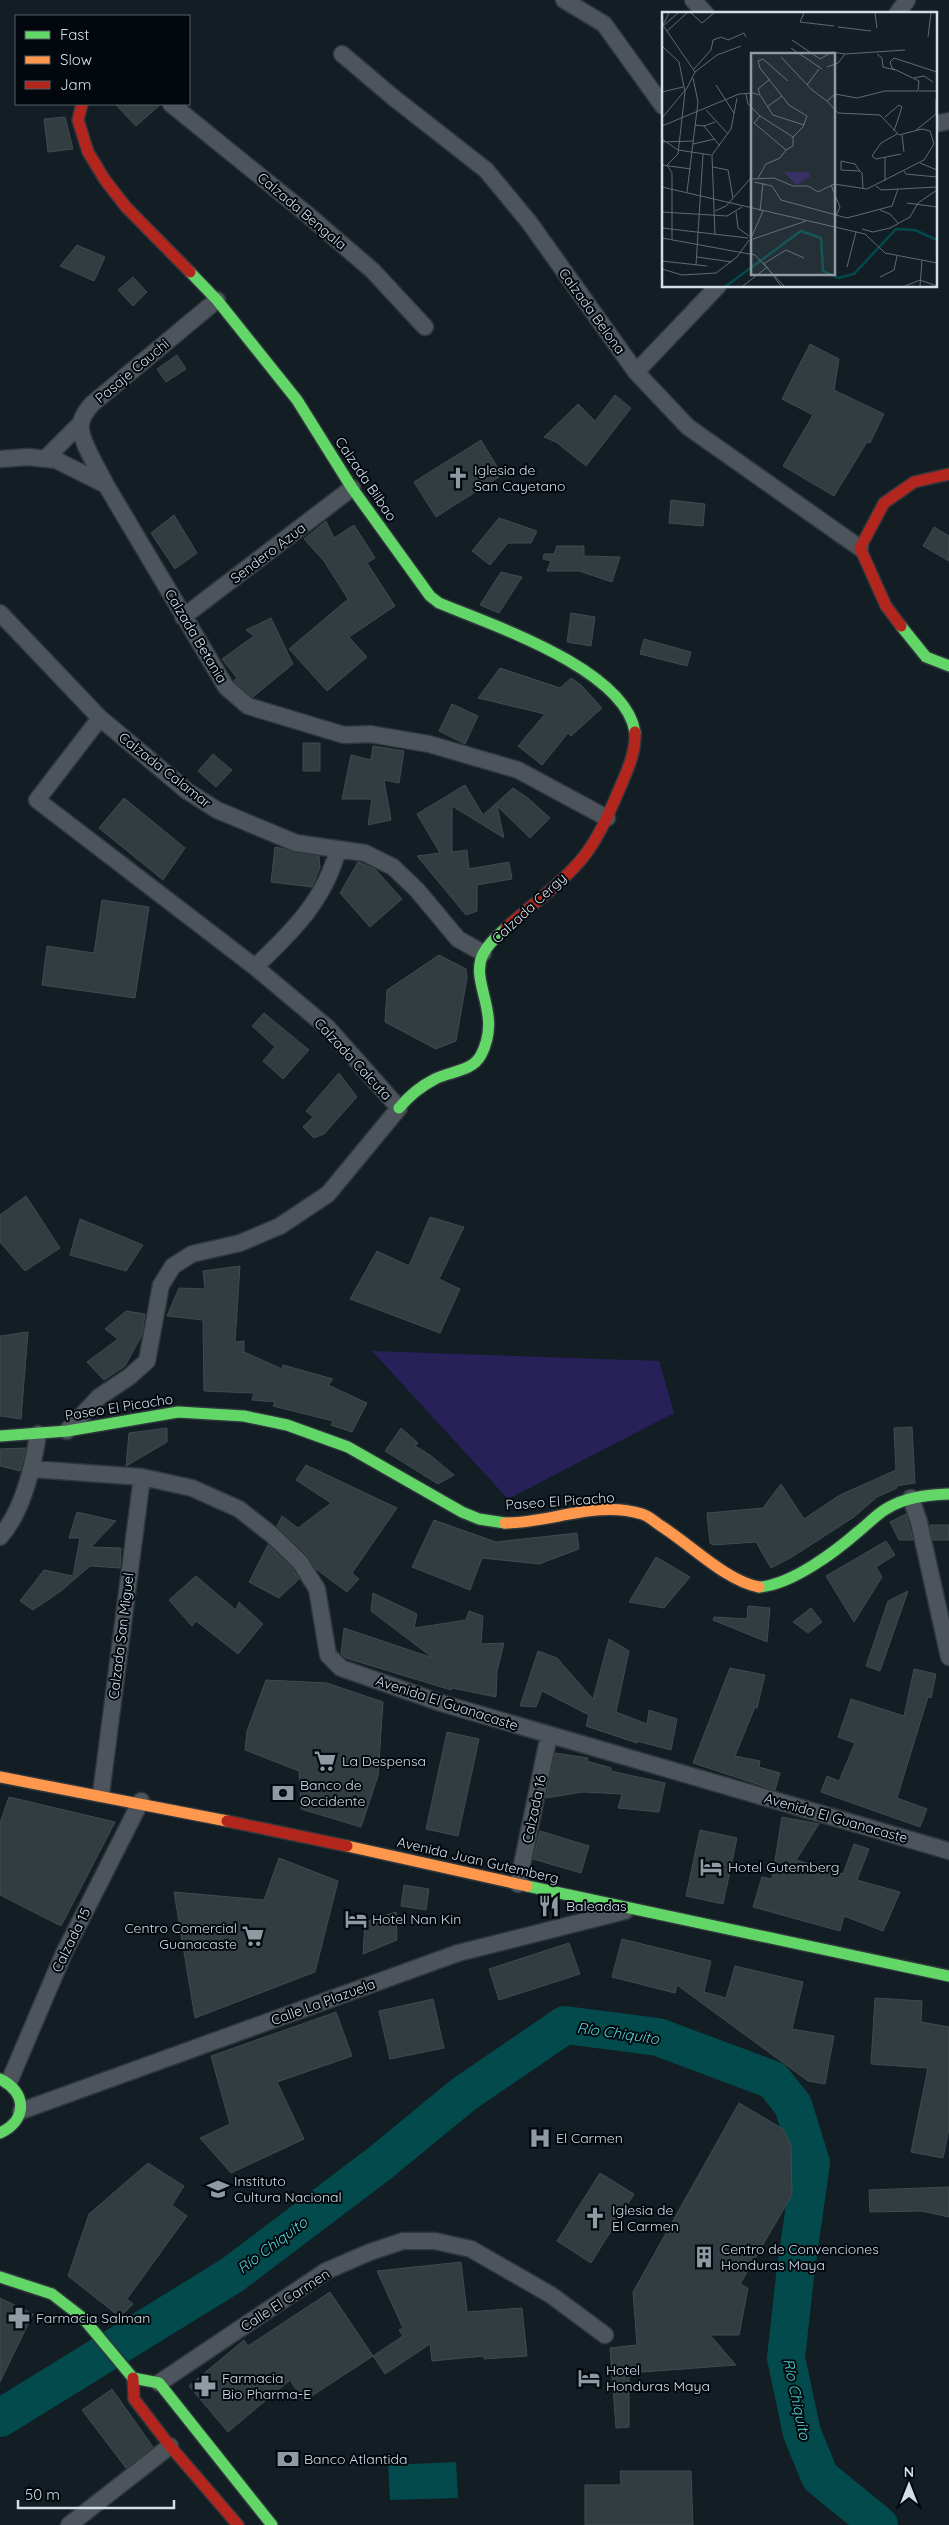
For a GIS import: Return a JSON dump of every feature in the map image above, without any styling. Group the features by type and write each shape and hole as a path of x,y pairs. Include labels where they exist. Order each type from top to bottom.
{"street":[{"path":"564,0 604,24 662,105"},
{"path":"693,0 704,12"},
{"path":"898,12 907,0"},
{"name":"Calzada Belona","path":"342,54 394,98 486,170 529,222 636,372 688,427 860,548"},
{"name":"Calzada Bilbao","path":"82,105 78,120 88,152 106,180 126,207 217,300 297,400 352,488 430,596 439,603 568,660 601,682 625,704 634,722 637,743 607,818"},
{"name":"Calzada Bengala","path":"172,105 308,214 373,272 425,327"},
{"path":"936,124 949,121"},
{"path":"636,372 716,288"},
{"name":"Pasaje Cauchi","path":"45,459 80,423 92,404 217,300"},
{"path":"80,423 80,433 106,485"},
{"name":"Calzada Betania","path":"0,459 28,457 56,460 106,485 117,499 183,617 226,687 248,706 344,735 370,734 429,744 518,770 607,818"},
{"path":"949,474 914,482 884,502 860,548 886,606 926,657 949,666"},
{"name":"Sendero Azua","path":"183,617 352,488"},
{"name":"Calzada Calamar","path":"0,613 100,718 187,791 217,810 296,843 365,853 393,867 417,890 458,939 483,953"},
{"name":"Calzada Calcuta","path":"67,1431 99,1397 129,1377 147,1361 161,1285 172,1266 192,1254 240,1243 280,1226 328,1194 399,1108 328,1028 255,967 37,800 100,718"},
{"name":"Calzada Cergy","path":"399,1108 412,1092 478,1061 488,1040 490,1010 480,970 483,953 502,931 578,862 607,818"},
{"path":"255,967 306,915 327,882 338,849"},
{"name":"Paseo El Picacho","path":"0,1436 67,1431 176,1412 215,1413 283,1424 347,1446 385,1465 438,1500 480,1519 510,1522 539,1521 578,1513 615,1511 643,1514 712,1563 750,1586 762,1587 774,1585 827,1556 884,1509 911,1498 949,1494"},
{"path":"0,1537 20,1501 32,1469 38,1434"},
{"name":"Avenida El Guanacaste","path":"32,1469 142,1477 192,1488 239,1509 272,1535 300,1562 317,1589 328,1655 341,1668 442,1703 949,1851"},
{"name":"Calzada San Miguel","path":"101,1794 142,1477"},
{"path":"911,1498 919,1522 949,1657"},
{"name":"Calzada 16","path":"518,1884 549,1735"},
{"name":"Avenida Juan Gutemberg","path":"0,1777 141,1801 631,1910 949,1976"},
{"name":"Calzada 15","path":"4,2081 64,1953 141,1801"},
{"name":"Calle La Plazuela","path":"21,2112 458,1953 631,1910"},
{"path":"0,2133 12,2127 21,2112 18,2094 4,2081"},
{"name":"Calle El Carmen","path":"159,2383 326,2271 370,2252 403,2241 435,2241 471,2249 551,2294 605,2335"},
{"path":"0,2277 52,2294 82,2318 130,2376 134,2399 170,2446 238,2525"},
{"path":"130,2376 159,2383 272,2525"},
{"path":"69,2525 170,2446"}],"shaded area":[{"path":"372,1351 659,1361 674,1413 508,1499"},
{"path":"456,2462 458,2498 390,2500 388,2465"}],"building":[{"path":"116,105 160,105 136,126"},
{"path":"65,117 73,149 48,152 44,119"},
{"path":"77,245 105,257 94,281 60,266"},
{"path":"133,277 147,292 133,306 118,290"},
{"path":"810,344 839,359 834,390 884,414 870,443 867,442 834,496 783,466 813,415 782,399"},
{"path":"177,355 186,369 166,382 157,369"},
{"path":"615,395 631,408 586,466 556,442 544,437 578,404 595,421"},
{"name":"Iglesia de San Cayetano","path":"481,440 502,475 436,517 414,482"},
{"path":"671,500 705,504 703,526 669,523"},
{"path":"174,515 197,553 175,569 151,533"},
{"path":"499,518 537,531 531,543 508,543 490,565 472,551"},
{"path":"326,521 334,538 354,525 375,558 367,563 395,606 349,637 367,657 327,691 289,649 348,599 324,561 304,539"},
{"path":"934,527 949,536 949,561 923,546"},
{"path":"557,546 584,546 584,556 620,557 612,582 579,571 547,571 551,561 543,559 544,554 554,554"},
{"path":"501,572 522,577 499,613 480,605"},
{"path":"571,613 595,617 591,646 567,642"},
{"path":"271,618 293,664 253,697 234,681 237,678 222,659 254,636 246,630"},
{"path":"644,639 691,652 687,666 640,654"},
{"path":"500,668 560,688 571,678 581,685 602,708 571,736 568,733 542,765 518,746 545,714 478,698"},
{"path":"452,704 478,716 465,744 439,731"},
{"path":"303,743 320,743 320,771 303,771"},
{"path":"373,746 404,751 399,783 384,780 391,820 368,825 372,799 342,799 351,755 371,760"},
{"path":"213,754 232,770 216,787 198,771"},
{"path":"465,785 483,815 513,788 529,799 550,818 530,838 497,806 504,838 452,806 452,852 467,850 469,869 509,862 512,879 477,885 477,911 466,915 417,856 440,853 417,814"},
{"path":"124,798 185,848 163,880 99,828"},
{"path":"275,847 319,856 320,868 312,887 271,882"},
{"path":"358,862 375,869 402,899 370,927 340,893"},
{"path":"102,900 149,907 135,998 42,985 47,946 94,953"},
{"path":"439,955 466,969 467,978 456,1041 436,1049 385,1022 387,990"},
{"path":"264,1013 309,1050 283,1079 263,1061 275,1047 252,1026"},
{"path":"339,1073 357,1097 324,1134 314,1138 303,1127 313,1117 306,1111"},
{"path":"26,1196 60,1248 25,1271 0,1242 0,1215"},
{"path":"430,1217 464,1227 439,1279 460,1289 440,1333 350,1299 377,1251 409,1266"},
{"path":"80,1219 143,1245 126,1271 70,1255"},
{"path":"240,1266 235,1342 244,1341 244,1352 282,1369 283,1365 333,1379 328,1385 367,1403 352,1432 331,1425 333,1421 273,1406 275,1402 252,1400 254,1393 204,1391 203,1320 167,1316 179,1288 205,1289 203,1271"},
{"path":"126,1311 145,1314 142,1335 125,1366 104,1380 87,1362 118,1339 105,1329"},
{"path":"28,1332 21,1419 0,1416 0,1336"},
{"path":"912,1427 915,1483 896,1486 897,1488 877,1497 854,1517 792,1557 771,1568 756,1542 713,1545 710,1543 707,1513 763,1508 781,1484 804,1519 840,1495 896,1470 894,1428"},
{"path":"167,1428 167,1442 126,1466 129,1433"},
{"path":"401,1428 418,1443 415,1446 430,1455 454,1475 438,1484 385,1451"},
{"path":"26,1448 20,1471 0,1466 0,1449"},
{"path":"306,1465 397,1508 352,1573 359,1579 347,1592 316,1569 307,1555 277,1526 282,1516 298,1528 331,1503 296,1480"},
{"path":"77,1512 116,1521 91,1547 121,1548 120,1568 90,1566 61,1591 33,1610 20,1601 44,1570 73,1576 80,1538 69,1538"},
{"path":"906,1514 913,1540 899,1540 890,1522"},
{"path":"434,1520 496,1542 577,1533 579,1549 539,1564 482,1558 470,1590 412,1567"},
{"path":"930,1525 949,1525 949,1540 933,1540"},
{"path":"886,1541 895,1555 876,1567 882,1577 854,1622 826,1576"},
{"path":"268,1545 292,1568 299,1579 279,1598 249,1582"},
{"path":"656,1557 690,1577 664,1608 629,1602"},
{"path":"196,1576 236,1610 239,1602 263,1624 238,1654 196,1621 192,1626 169,1600"},
{"path":"908,1591 880,1671 866,1666 888,1601"},
{"path":"373,1593 417,1614 414,1628 466,1620 469,1611 483,1616 481,1644 504,1643 497,1671 496,1697 452,1688 451,1690 346,1658 341,1654 344,1628 433,1658 371,1611"},
{"path":"748,1606 770,1608 767,1642 713,1620 714,1617 747,1619"},
{"path":"811,1608 822,1622 808,1633 793,1622"},
{"path":"609,1639 629,1651 616,1712 647,1724 649,1710 677,1719 671,1750 637,1741 637,1743 586,1726 589,1715 542,1691 536,1707 520,1706 538,1651 557,1658 593,1699"},
{"path":"730,1668 765,1675 757,1708 755,1707 735,1756 760,1761 759,1767 780,1773 775,1790 693,1763"},
{"path":"914,1669 936,1674 931,1698 928,1697 897,1798 927,1809 920,1827 821,1792 827,1776 839,1781 855,1743 838,1737 851,1699 904,1716"},
{"name":"La Despensa","path":"266,1680 327,1683 383,1702 378,1776 361,1827 301,1809 299,1771 245,1750 247,1731"},
{"path":"447,1732 479,1739 458,1836 426,1829"},
{"path":"555,1753 588,1758 587,1761 611,1768 611,1771 665,1783 659,1812 618,1808 622,1794 583,1792 546,1798"},
{"path":"9,1797 115,1822 61,1926 0,1895 0,1823"},
{"path":"782,1817 819,1824 796,1860 843,1874 854,1844 869,1849 857,1880 900,1892 883,1931 844,1916 840,1931 753,1907 762,1877 772,1879"},
{"name":"Hotel Gutemberg","path":"700,1830 737,1838 723,1904 686,1896"},
{"path":"540,1831 589,1846 581,1873 533,1859"},
{"name":"Centro Comercial Guanacaste","path":"279,1858 338,1881 315,1972 195,2018 174,1892 264,1900"},
{"path":"404,1885 429,1889 426,1910 401,1906"},
{"path":"396,1912 397,1940 363,1954 365,1922"},
{"path":"622,1939 711,1961 704,1992 726,1998 735,1966 803,1982 792,2029 834,2036 825,2084 808,2081 677,1985 675,1993 612,1977"},
{"path":"569,1943 580,1974 499,2000 489,1969"},
{"path":"875,1998 922,2001 921,2022 949,2027 949,2129 943,2158 911,2152 928,2068 871,2064"},
{"path":"433,1999 444,2048 390,2059 379,2011"},
{"path":"336,2012 352,2056 277,2082 304,2139 231,2173 200,2138 230,2124 211,2056"},
{"name":"Centro de Convenciones Honduras Maya","path":"739,2103 783,2129 791,2145 792,2195 740,2284 748,2288 739,2335 710,2335 736,2365 629,2373 629,2427 616,2428 610,2348 637,2345 633,2292"},
{"path":"148,2163 184,2186 172,2205 187,2216 127,2299 133,2304 120,2317 68,2276 89,2214"},
{"name":"Iglesia de El Carmen","path":"600,2173 634,2194 591,2263 557,2241"},
{"path":"949,2187 949,2217 921,2211 870,2212 869,2190"},
{"path":"461,2262 467,2312 522,2308 527,2356 484,2359 484,2356 432,2361 430,2344 385,2374 373,2356 403,2336 399,2330 403,2328 377,2271"},
{"path":"330,2292 373,2356 304,2401 290,2380 228,2432 189,2386 244,2340 248,2346"},
{"path":"0,2298 33,2314 0,2382"},
{"path":"112,2389 153,2447 126,2468 82,2410"},
{"path":"620,2471 691,2471 693,2525 585,2525 585,2485 621,2485"}],"waterway":[{"name":"Río Chiquito","path":"0,2418 232,2275 380,2163 464,2094 565,2025 658,2037 773,2080 793,2105 811,2163 795,2276 786,2358 802,2433 820,2477 879,2525"}],"traffic: fast":[{"path":"190,272 217,300 297,400 352,488 430,596 439,603 522,637 583,669 608,688 626,709 635,732"},
{"path":"901,626 926,657 949,666"},
{"path":"399,1108 411,1095 425,1085 441,1076 472,1065 481,1055 487,1040 489,1026 480,976 480,965 483,954 506,928"},
{"path":"0,1436 67,1431 178,1412 244,1416 287,1425 348,1447 462,1512 479,1519 505,1523"},
{"path":"759,1587 785,1580 812,1566 893,1505 916,1497 949,1494"},
{"path":"527,1886 949,1976"},
{"path":"0,2079 15,2091 21,2106 16,2121 0,2133"},
{"path":"0,2277 52,2294 83,2318 133,2378 159,2383 272,2525"}],"traffic: slow":[{"path":"505,1523 539,1520 591,1511 625,1510 642,1514 721,1570 759,1587"},
{"path":"0,1777 227,1821"},
{"path":"347,1846 527,1886"}],"traffic: jam":[{"path":"82,105 78,120 88,152 105,180 126,207 190,272"},
{"path":"901,626 886,606 860,548 884,503 914,482 949,474"},
{"path":"506,928 567,875 585,855 600,832 628,769 634,747 635,732"},
{"path":"227,1821 347,1846"},
{"path":"133,2378 134,2399 170,2446 238,2525"}],"place":[{"name":"Iglesia de San Cayetano","path":"458,478"},
{"name":"La Despensa","path":"325,1761"},
{"name":"Banco de Occidente","path":"283,1793"},
{"name":"Hotel Gutemberg","path":"711,1867"},
{"name":"Baleadas","path":"549,1906"},
{"name":"Hotel Nan Kin","path":"356,1919"},
{"name":"Centro Comercial Guanacaste","path":"253,1936"},
{"name":"El Carmen","path":"540,2138"},
{"name":"Instituto Cultura Nacional","path":"218,2189"},
{"name":"Iglesia de El Carmen","path":"595,2218"},
{"name":"Centro de Convenciones Honduras Maya","path":"704,2257"},
{"name":"Farmacia Salman","path":"19,2318"},
{"name":"Hotel Honduras Maya","path":"589,2378"},
{"name":"Farmacia Bio Pharma-E","path":"205,2386"},
{"name":"Banco Atlantida","path":"288,2459"}]}
